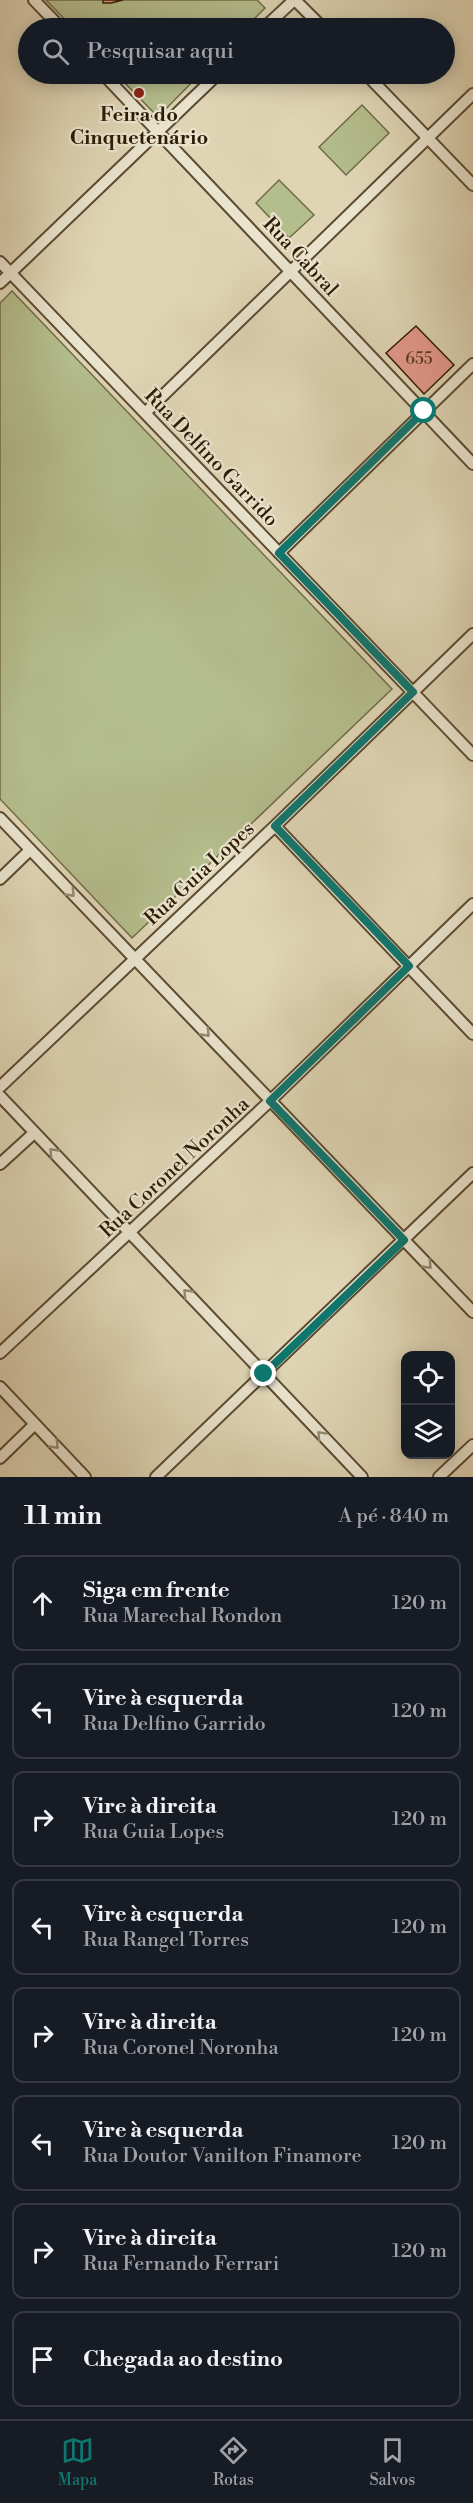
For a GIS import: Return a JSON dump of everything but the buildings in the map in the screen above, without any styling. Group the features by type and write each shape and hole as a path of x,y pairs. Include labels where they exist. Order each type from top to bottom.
{"street":[{"path":"34,0 51,18"},
{"path":"275,18 295,0 312,18"},
{"name":"Rua Cabral","path":"113,84 473,464"},
{"path":"0,283 207,84"},
{"path":"376,84 473,186"},
{"path":"145,413 473,94"},
{"name":"Rua Delfino Garrido","path":"0,262 473,755"},
{"path":"279,553 473,364"},
{"name":"Rua Guia Lopes","path":"0,1087 473,634"},
{"path":"0,818 473,1312"},
{"path":"275,826 473,1034"},
{"path":"0,879 30,850"},
{"name":"Rua Coronel Noronha","path":"0,1353 270,1101 473,904"},
{"path":"0,1096 362,1477"},
{"path":"0,1164 34,1133"},
{"path":"156,1477 473,1173"},
{"path":"0,1387 85,1477"},
{"path":"0,1458 35,1425"},
{"path":"439,1477 473,1444"}],"green space":[{"path":"46,0 257,0 265,8 255,18 63,18"},
{"path":"126,84 190,84 158,117"},
{"path":"362,105 389,133 346,175 319,147"},
{"path":"279,180 314,215 289,238 256,203"},
{"path":"12,291 392,689 132,938 0,799 0,303"}],"place":[{"name":"Feira do Cinquetenário","path":"139,93"}],"route":[{"path":"264,1374 404,1240 270,1101 409,966 275,826 413,692 279,553 424,411"}]}
